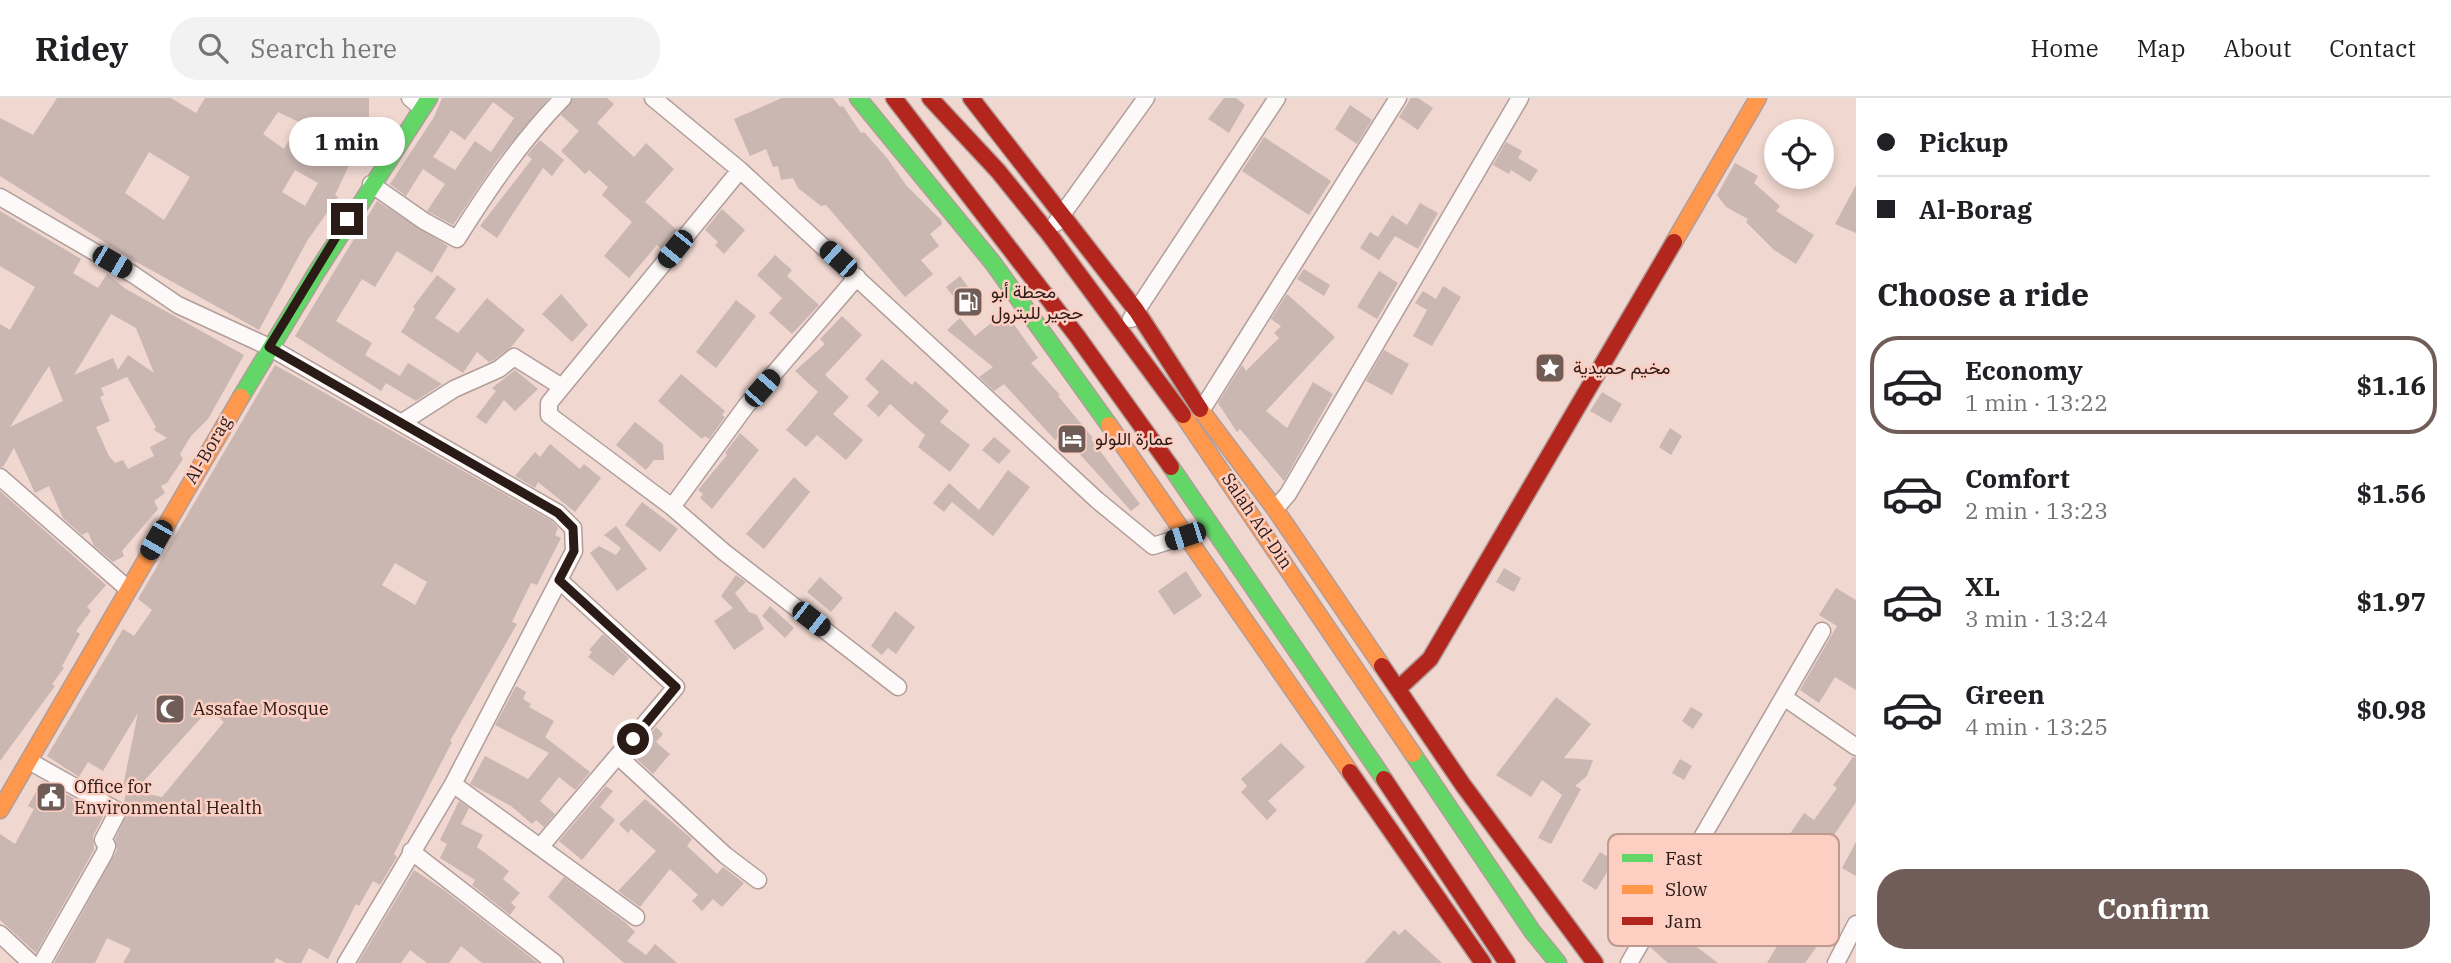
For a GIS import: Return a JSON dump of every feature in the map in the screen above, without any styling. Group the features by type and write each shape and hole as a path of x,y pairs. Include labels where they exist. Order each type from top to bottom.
{"main road":[{"path":"858,98 993,263 1483,963"},
{"path":"894,98 1077,336 1163,454 1278,619 1507,963"},
{"name":"Salah Ad-Din","path":"930,98 998,171 1121,331 1242,499 1342,653 1411,748 1532,930 1558,963"},
{"path":"970,98 1137,312 1201,411 1275,509 1463,785 1595,963"},
{"path":"1399,688 1430,659 1758,98"},
{"name":"Al-Borag","path":"0,810 73,690 128,589 269,347 420,101"}],"street":[{"path":"371,184 424,221 457,239 493,181 533,129 563,98"},
{"path":"653,98 740,170 1097,499 1153,546 1185,536"},
{"path":"951,120 970,98"},
{"path":"1049,234 1146,98"},
{"path":"1121,331 1137,312 1277,98"},
{"path":"1201,411 1398,98"},
{"path":"1275,509 1288,494 1520,98"},
{"path":"740,170 549,403 549,415 672,507 724,552 898,687"},
{"path":"0,197 134,275 178,305 269,347 558,513 573,528 574,551 453,784 346,963"},
{"path":"672,507 746,406 857,277"},
{"path":"401,423 454,389 499,369 514,357 562,387"},
{"path":"0,477 128,589"},
{"path":"541,846 676,687 559,580"},
{"path":"1705,834 1822,631"},
{"path":"1785,698 1856,747"},
{"path":"619,757 725,855 758,880"},
{"path":"29,761 118,810 103,841 107,846 104,854 42,963"},
{"path":"453,784 636,916"},
{"path":"411,851 555,963"},
{"path":"1836,963 1856,924"},
{"path":"0,933 31,963"},
{"path":"1629,963 1639,946"}],"building":[{"path":"57,98 171,98 196,113 205,98 369,98 369,134 308,134 352,159 335,195 338,197 307,241 259,330 133,260 0,176 0,118 33,135","holes":["278,112 299,122 284,149 263,134","149,152 190,177 164,220 125,193","295,170 318,183 305,206 282,192"]},
{"path":"442,98 549,98 498,159 453,225 427,211 445,184 423,169 406,196 390,184 434,117","holes":["493,102 514,118 491,152 475,141 455,170 433,157 451,130 465,140"]},
{"path":"573,98 607,98 614,104 597,123 634,157 646,143 674,169 645,202 677,230 662,249 657,245 629,278 604,256 632,222 602,195 608,187 589,170 585,174 561,151 579,131 561,115"},
{"path":"782,98 833,98 840,107 843,106 861,133 864,132 887,158 906,185 941,220 942,224 930,234 939,246 921,260 933,274 905,297 826,205 821,206 798,188 793,178 781,180 778,166 773,167 766,149 750,156 734,119"},
{"path":"1224,98 1236,98 1245,105 1229,133 1208,119"},
{"path":"1411,98 1418,98 1433,108 1418,130 1399,117"},
{"path":"1350,105 1372,120 1357,144 1335,129"},
{"path":"1264,137 1331,181 1309,215 1242,171"},
{"path":"540,140 564,160 552,176 543,168 497,238 480,226 532,159 527,155"},
{"path":"1506,142 1522,151 1518,158 1538,170 1530,182 1511,170 1509,174 1493,165"},
{"path":"1735,163 1758,176 1754,183 1780,206 1776,211 1814,235 1796,264 1774,250 1746,222 1748,219 1726,207 1717,195"},
{"path":"1856,185 1856,233 1835,224"},
{"path":"377,201 448,246 432,273 397,251 375,287 362,279 336,321 372,343 365,355 400,376 408,363 442,384 416,401 386,383 381,391 295,336"},
{"path":"1420,203 1438,213 1418,249 1395,236 1379,260 1360,248 1370,232 1378,237 1392,215 1407,225"},
{"path":"722,209 745,230 724,254 715,245 718,242 705,230"},
{"path":"0,211 81,259 73,273 98,288 107,274 126,289 244,355 208,419 191,436 180,454 183,459 167,483 161,486 165,493 154,501 158,509 122,551 124,556 113,562 94,546 88,532 82,535 63,518 49,486 35,493 14,448 3,467 0,467 0,324 10,330 35,287 0,266","holes":["111,314 136,328 154,373 128,355 118,370 113,358 74,375","49,366 63,401 10,427","127,377 156,427 154,430 167,438 150,447 154,456 128,469 123,460 115,463 109,456 96,427 110,421 100,397 104,395 101,388"]},
{"path":"775,255 792,270 787,276 819,305 792,334 769,313 782,298 757,275"},
{"path":"1304,269 1330,285 1324,296 1297,279"},
{"path":"1379,271 1398,283 1377,319 1357,307"},
{"path":"437,275 456,289 435,318 458,333 487,298 525,330 511,347 494,360 489,362 477,352 463,373 401,332 415,309 413,307"},
{"path":"960,276 977,299 963,309 946,287"},
{"path":"1443,286 1461,297 1432,346 1413,336 1427,310 1415,303 1423,291 1436,299"},
{"path":"561,294 588,325 572,342 542,314"},
{"path":"1287,294 1335,337 1266,411 1287,428 1313,382 1333,394 1284,481 1240,429 1237,432 1218,403 1242,365 1246,371 1279,338 1274,333 1281,326 1271,319"},
{"path":"736,300 756,316 716,368 696,352"},
{"path":"1005,312 1038,358 1031,363 1060,395 1058,396 1093,438 1091,439 1140,504 1131,511 1077,451 1072,454 1059,437 1055,440 1004,384 994,391 979,377 993,367 947,330 960,318 975,336"},
{"path":"842,316 862,335 825,375 849,397 833,414 863,440 846,460 817,435 806,447 786,430 818,392 795,371 825,344 820,339"},
{"path":"1384,350 1409,364 1392,395 1366,381"},
{"path":"882,359 912,385 915,381 949,411 940,422 970,445 950,472 918,447 925,435 890,404 879,417 867,406 879,392 865,379"},
{"path":"275,365 552,521 558,528 555,535 561,538 537,585 531,583 512,622 517,624 450,741 452,742 394,854 397,857 380,885 373,881 359,906 356,904 328,959 309,948 301,963 286,963 276,958 274,963 123,963 131,949 107,938 95,963 54,963 117,850 115,839 128,811 124,802 127,787 123,786 138,713 103,771 88,762 79,777 47,756 123,629 134,636 152,610 138,599","holes":["395,563 427,582 415,605 382,585","209,709 224,722 162,797 135,791"]},
{"path":"515,370 538,389 515,411 504,400 486,424 476,417 496,391 492,388"},
{"path":"681,374 725,411 722,415 725,417 709,439 705,436 702,439 658,401"},
{"path":"1602,392 1622,404 1611,423 1590,411"},
{"path":"635,422 663,444 664,460 654,460 646,470 616,445"},
{"path":"1670,428 1682,436 1671,455 1659,447"},
{"path":"740,433 759,450 712,509 700,498 703,494 698,490 727,455 725,453"},
{"path":"994,437 1011,451 999,464 982,450"},
{"path":"550,444 580,469 584,464 601,478 575,512 538,482 535,488 515,476 535,452 540,457"},
{"path":"1008,470 1030,487 993,536 952,502 944,512 933,503 949,483 979,510"},
{"path":"794,477 810,492 764,549 746,534"},
{"path":"0,491 106,585 87,607 91,611 76,631 80,634 62,666 64,668 52,684 55,686 0,761"},
{"path":"642,502 678,529 660,552 625,525"},
{"path":"616,526 647,569 617,591 590,553 599,546 616,555 621,548 604,535"},
{"path":"1504,568 1521,578 1514,592 1496,582"},
{"path":"1186,571 1202,596 1174,615 1158,591"},
{"path":"736,575 746,582 735,593 749,612 757,615 764,629 734,650 714,621 733,608 721,596"},
{"path":"820,577 843,598 831,612 807,592"},
{"path":"1836,588 1856,600 1856,690 1835,677 1819,703 1800,690 1837,626 1819,615"},
{"path":"770,606 794,628 785,638 762,616"},
{"path":"895,611 915,627 896,654 888,648 882,655 871,646"},
{"path":"603,634 629,658 613,676 588,657 592,652 589,650"},
{"path":"516,686 526,692 523,699 531,704 529,707 554,721 545,737 590,772 575,790 559,777 540,801 555,814 544,827 536,820 532,824 511,806 470,784 485,756 528,779 549,753 495,725"},
{"path":"1556,697 1591,724 1564,758 1593,760 1587,776 1575,786 1581,789 1551,844 1538,838 1562,795 1542,780 1531,797 1496,775"},
{"path":"1691,707 1703,714 1693,729 1682,721"},
{"path":"656,727 663,734 656,742 670,754 653,774 632,755"},
{"path":"1281,743 1305,767 1268,801 1277,810 1267,820 1241,792 1247,786 1241,779"},
{"path":"1853,757 1856,757 1856,802 1835,834 1790,834 1804,813 1814,820 1837,788 1833,785"},
{"path":"1680,759 1692,766 1684,780 1672,773"},
{"path":"42,781 104,815 93,836 94,850 36,953 0,920 0,834 15,844 34,809 28,806"},
{"path":"606,786 613,791 600,807 615,820 582,860 559,841"},
{"path":"645,799 692,839 687,846 717,874 723,867 744,883 722,907 713,899 702,911 692,901 698,895 670,869 640,907 618,891 656,851 631,829 628,833 619,824"},
{"path":"459,801 469,808 461,824 483,835 477,847 509,871 503,879 520,893 511,903 516,907 510,915 472,885 475,880 440,858 447,844 440,840"},
{"path":"1856,842 1856,876 1842,868"},
{"path":"1600,852 1608,857 1608,871 1596,890 1582,881"},
{"path":"414,870 538,963 482,963 461,946 449,963 427,963 410,950 401,963 358,963"},
{"path":"564,877 635,932 627,941 646,955 655,944 677,963 624,963 548,897"},
{"path":"1405,929 1442,963 1364,963 1394,930 1399,935"},
{"path":"1695,946 1718,963 1668,963 1650,947"},
{"path":"1777,946 1817,946 1805,963 1767,963"}],"traffic: fast":[{"path":"241,397 316,273 429,98"},
{"path":"858,98 993,263 1109,425"},
{"path":"1171,467 1384,779"},
{"path":"1413,754 1532,931 1558,963"}],"traffic: slow":[{"path":"1674,242 1758,98"},
{"path":"0,810 241,397"},
{"path":"1200,409 1275,509 1382,666"},
{"path":"1183,415 1413,754"},
{"path":"1109,425 1350,772"}],"traffic: jam":[{"path":"894,98 1077,336 1171,467"},
{"path":"930,98 998,171 1049,234 1183,415"},
{"path":"971,98 1136,310 1200,409"},
{"path":"1399,688 1430,659 1674,242"},
{"path":"1382,666 1463,785 1595,963"},
{"path":"1350,772 1483,963"},
{"path":"1384,779 1507,963"}],"place":[{"name":"محطة أبو حجير للبترول","path":"968,302"},
{"name":"مخيم حميدية","path":"1550,368"},
{"name":"عمارة اللولو","path":"1072,439"},
{"name":"Assafae Mosque","path":"170,709"},
{"name":"Office for Environmental Health","path":"51,797"}],"route":[{"path":"347,219 269,347 558,513 573,528 574,551 559,580 676,687 633,739"}]}
